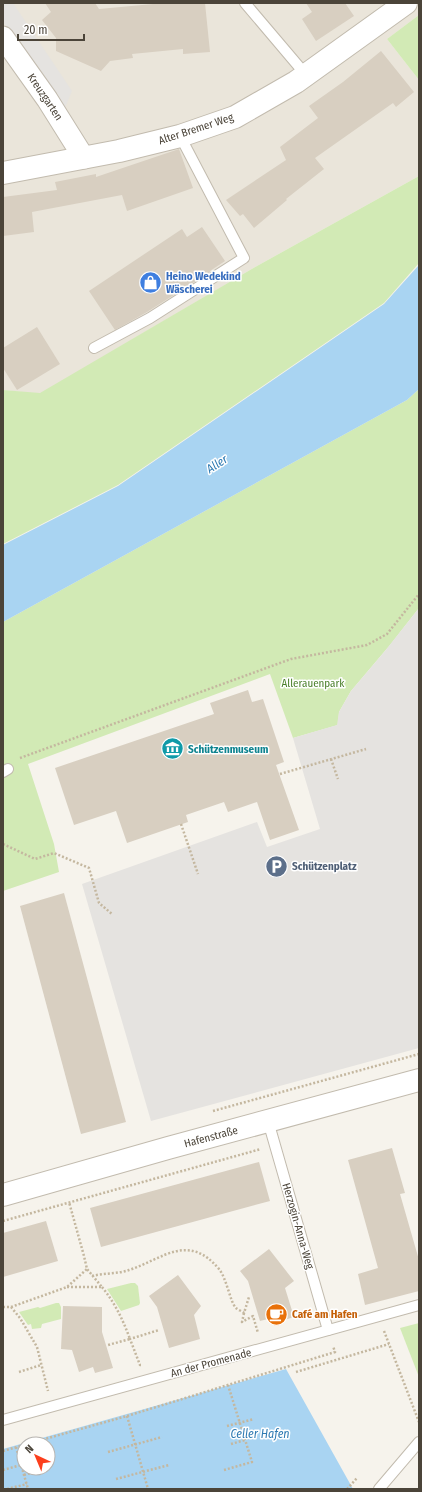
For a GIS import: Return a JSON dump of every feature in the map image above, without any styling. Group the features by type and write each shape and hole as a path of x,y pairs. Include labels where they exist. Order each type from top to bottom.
{"street":[{"name":"Alter Bremer Weg","path":"3,174 119,151 180,136 235,116 306,75 406,3"},
{"name":"Kreuzgarten","path":"3,37 47,99 84,158"},
{"name":"Hafenstraße","path":"3,1195 419,1080"}],"lane":[{"path":"245,3 306,75"},
{"path":"94,348 150,318 244,258 180,136"},
{"name":"Herzogin-Anna-Weg","path":"268,1121 328,1330"},
{"name":"An der Promenade","path":"3,1420 419,1305"},
{"path":"379,1489 419,1442"}],"path":[{"path":"6,770 21,757 290,659 367,645 387,634 419,594"},
{"path":"280,774 366,749"},
{"path":"331,759 338,778"},
{"path":"181,824 198,874"},
{"path":"3,844 35,859 54,852 88,868 99,903 112,914"},
{"path":"69,1202 84,1256 86,1269 113,1301 140,1365"},
{"path":"92,1276 128,1271 160,1256 176,1252 194,1251 207,1258 220,1271 228,1285 235,1307 244,1313"},
{"path":"3,1307 11,1308 67,1287 86,1269"},
{"path":"67,1287 102,1287"},
{"path":"249,1297 242,1322 253,1316"},
{"path":"11,1308 20,1318 37,1347 48,1391"},
{"path":"379,1316 419,1422"},
{"path":"108,1345 159,1330"},
{"path":"56,1436 127,1416 335,1352 328,1330"},
{"path":"296,1372 389,1344"},
{"path":"18,1372 41,1365"},
{"path":"224,1470 252,1462 228,1385"},
{"path":"127,1416 148,1489"},
{"path":"227,1426 254,1418"},
{"path":"108,1452 162,1437"},
{"path":"231,1444 245,1440"},
{"path":"3,1451 16,1447"},
{"path":"116,1479 169,1465"},
{"path":"3,1470 16,1466"},
{"path":"24,1476 28,1489"},
{"path":"347,1489 357,1478"},
{"path":"7,1489 26,1484"}],"shaded area":[{"path":"3,3 419,3 419,15 387,39 419,80 419,176 257,266 40,394 3,390"},
{"path":"3,3 13,3 72,91 65,108 3,22"},
{"name":"Schützenplatz","path":"419,608 419,1048 151,1121 82,884 257,822 267,847 320,829 293,738 337,725 339,712 351,691"}],"green space":[{"path":"419,15 419,80 387,39"},
{"path":"419,176 419,263 384,303 118,485 3,544 3,390 40,393 257,266"},
{"name":"Allerauenpark","path":"419,389 419,608 351,691 339,712 338,725 293,738 270,674 28,764 54,844 59,872 3,891 3,622 407,400"},
{"path":"135,1283 138,1286 140,1303 139,1305 121,1311 107,1289"},
{"path":"59,1303 61,1307 61,1319 42,1324 41,1328 32,1329 31,1324 28,1325 19,1312 38,1307 40,1308"},
{"path":"419,1323 419,1377 400,1328"}],"water":[{"name":"Aller","path":"419,265 419,389 407,400 3,622 3,545 118,486 384,304"},
{"name":"Celler Hafen","path":"286,1369 353,1489 3,1489 3,1449 16,1445 16,1476 56,1476 56,1436 49,1436"}],"building":[{"path":"45,3 95,3 99,9 164,3 205,3 210,52 183,54 183,49 132,54 133,58 110,61 101,71 56,51 56,38 42,20 51,12"},
{"path":"306,3 345,3 354,16 316,41 302,19 312,12"},
{"path":"381,51 414,92 396,107 393,103 315,158 324,169 286,199 287,200 254,228 243,214 240,216 226,200 286,160 280,147 318,118 309,106 343,82"},
{"path":"179,149 193,188 127,211 122,195 32,212 34,232 3,236 3,197 57,190 55,182 96,174 96,177"},
{"name":"Heino Wedekind Wäscherei","path":"202,227 225,261 147,312 115,330 89,291 182,229 187,237"},
{"path":"37,327 60,364 17,390 3,368 3,348"},
{"path":"248,690 252,702 263,699 284,762 276,765 299,830 270,840 257,802 228,812 224,802 186,815 188,822 127,843 116,811 74,825 55,768 214,714 210,703"},
{"path":"64,893 126,1122 81,1134 20,906"},
{"path":"392,1148 405,1193 400,1194 419,1260 419,1291 365,1305 358,1274 378,1268 348,1160"},
{"path":"259,1162 270,1201 101,1247 90,1208"},
{"path":"46,1221 58,1261 3,1277 3,1233"},
{"path":"269,1249 294,1281 285,1288 294,1317 278,1322 276,1317 260,1321 248,1281 240,1271"},
{"path":"178,1275 201,1306 194,1315 200,1339 169,1348 157,1307 149,1296"},
{"path":"63,1306 102,1307 102,1332 113,1368 95,1373 93,1367 79,1372 72,1350 61,1349"}],"place":[{"name":"Heino Wedekind Wäscherei","path":"150,282"},
{"name":"Schützenmuseum","path":"173,749"},
{"name":"Schützenplatz","path":"277,866"},
{"name":"Café am Hafen","path":"276,1314"}]}
